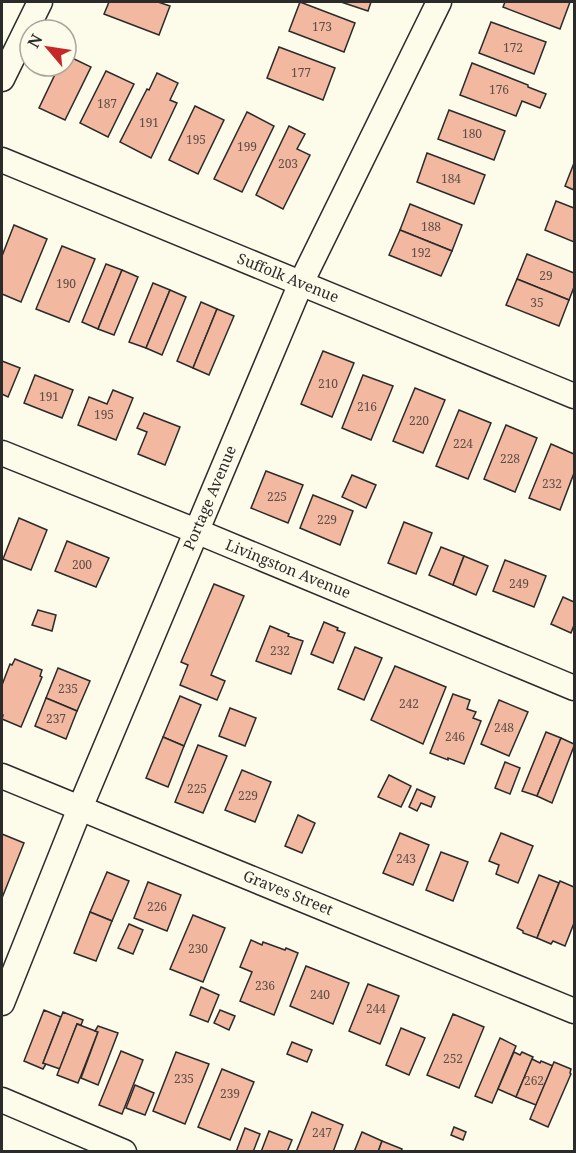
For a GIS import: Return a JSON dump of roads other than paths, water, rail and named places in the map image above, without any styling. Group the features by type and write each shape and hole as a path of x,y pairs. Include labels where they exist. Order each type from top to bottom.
{"street":[{"path":"2,79 40,2"},
{"name":"Portage Avenue","path":"2,1003 80,808 301,283 439,2"},
{"name":"Suffolk Avenue","path":"2,160 574,396"},
{"name":"Livingston Avenue","path":"2,453 574,688"},
{"name":"Graves Street","path":"2,776 574,1011"},
{"path":"2,1100 124,1152"}]}
